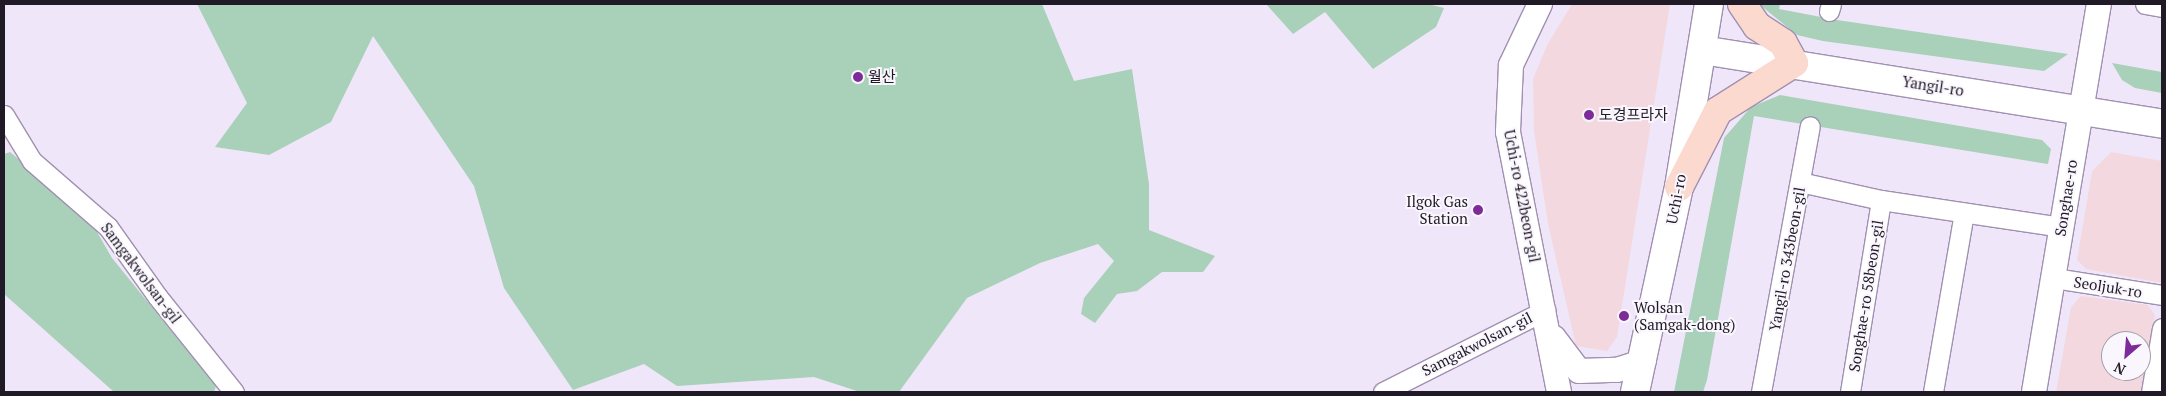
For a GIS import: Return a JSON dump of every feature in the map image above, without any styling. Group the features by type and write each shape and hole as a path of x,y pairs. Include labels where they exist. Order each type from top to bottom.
{"main road":[{"name":"Uchi-ro","path":"1635,392 1644,361 1679,187 1709,4"},
{"path":"1679,187 1718,111 1794,63 1783,43 1757,26 1742,4"},
{"name":"Yangil-ro","path":"1702,50 1794,63 2162,124"}],"street":[{"name":"Uchi-ro 422beon-gil","path":"1540,4 1511,65 1507,96 1508,132 1560,392"},
{"name":"Songhae-ro","path":"2034,392 2099,4"},
{"path":"2144,4 2162,7"},
{"name":"Samgakwolsan-gil","path":"4,115 32,161 108,227 156,296 234,392"},
{"name":"Yangil-ro 343beon-gil","path":"1761,392 1810,126"},
{"name":"Songhae-ro 58beon-gil","path":"1800,182 1882,200 2061,228"},
{"name":"Songhae-ro 58beon-gil","path":"1850,392 1882,200"},
{"path":"1933,392 1964,213"},
{"name":"Seoljuk-ro","path":"2054,278 2162,295"},
{"path":"1546,317 1563,355 1579,371 1617,370 1644,361"},
{"name":"Samgakwolsan-gil","path":"1383,392 1546,317"},
{"path":"2151,392 2162,328"}],"shaded area":[{"path":"1572,4 1670,4 1617,337 1607,351 1576,346 1548,224 1534,131 1533,79 1547,45"},
{"path":"2111,152 2162,161 2162,283 2086,269 2077,260 2092,171"},
{"path":"2081,296 2148,305 2155,315 2151,341 2151,331 2101,331 2101,381 2145,381 2143,392 2056,392 2071,307"}],"green space":[{"path":"197,4 1042,4 1074,81 1132,69 1149,184 1149,230 1215,256 1203,272 1162,272 1137,291 1117,294 1095,323 1081,314 1084,298 1114,261 1098,244 1040,263 967,298 899,392 860,392 814,377 677,386 644,364 573,390 504,288 474,186 373,36 331,122 269,155 215,147 247,103"},
{"path":"1266,4 1428,4 1444,8 1436,27 1373,69 1325,12 1293,34"},
{"path":"1759,4 1780,4 1779,9 1837,20 2068,54 2044,71 1823,41 1797,35"},
{"path":"2112,63 2162,72 2162,93 2135,88 2122,80"},
{"path":"1780,95 2042,140 2051,149 2048,164 1754,116 1707,380 1703,392 1674,392 1724,138 1751,107"},
{"path":"10,152 89,218 112,258 216,386 214,392 114,392 4,294 4,154"}],"place":[{"name":"월산","path":"858,77"},
{"name":"도경프라자","path":"1589,115"},
{"name":"Ilgok Gas Station","path":"1478,210"},
{"name":"Wolsan (Samgak-dong)","path":"1624,316"}]}
